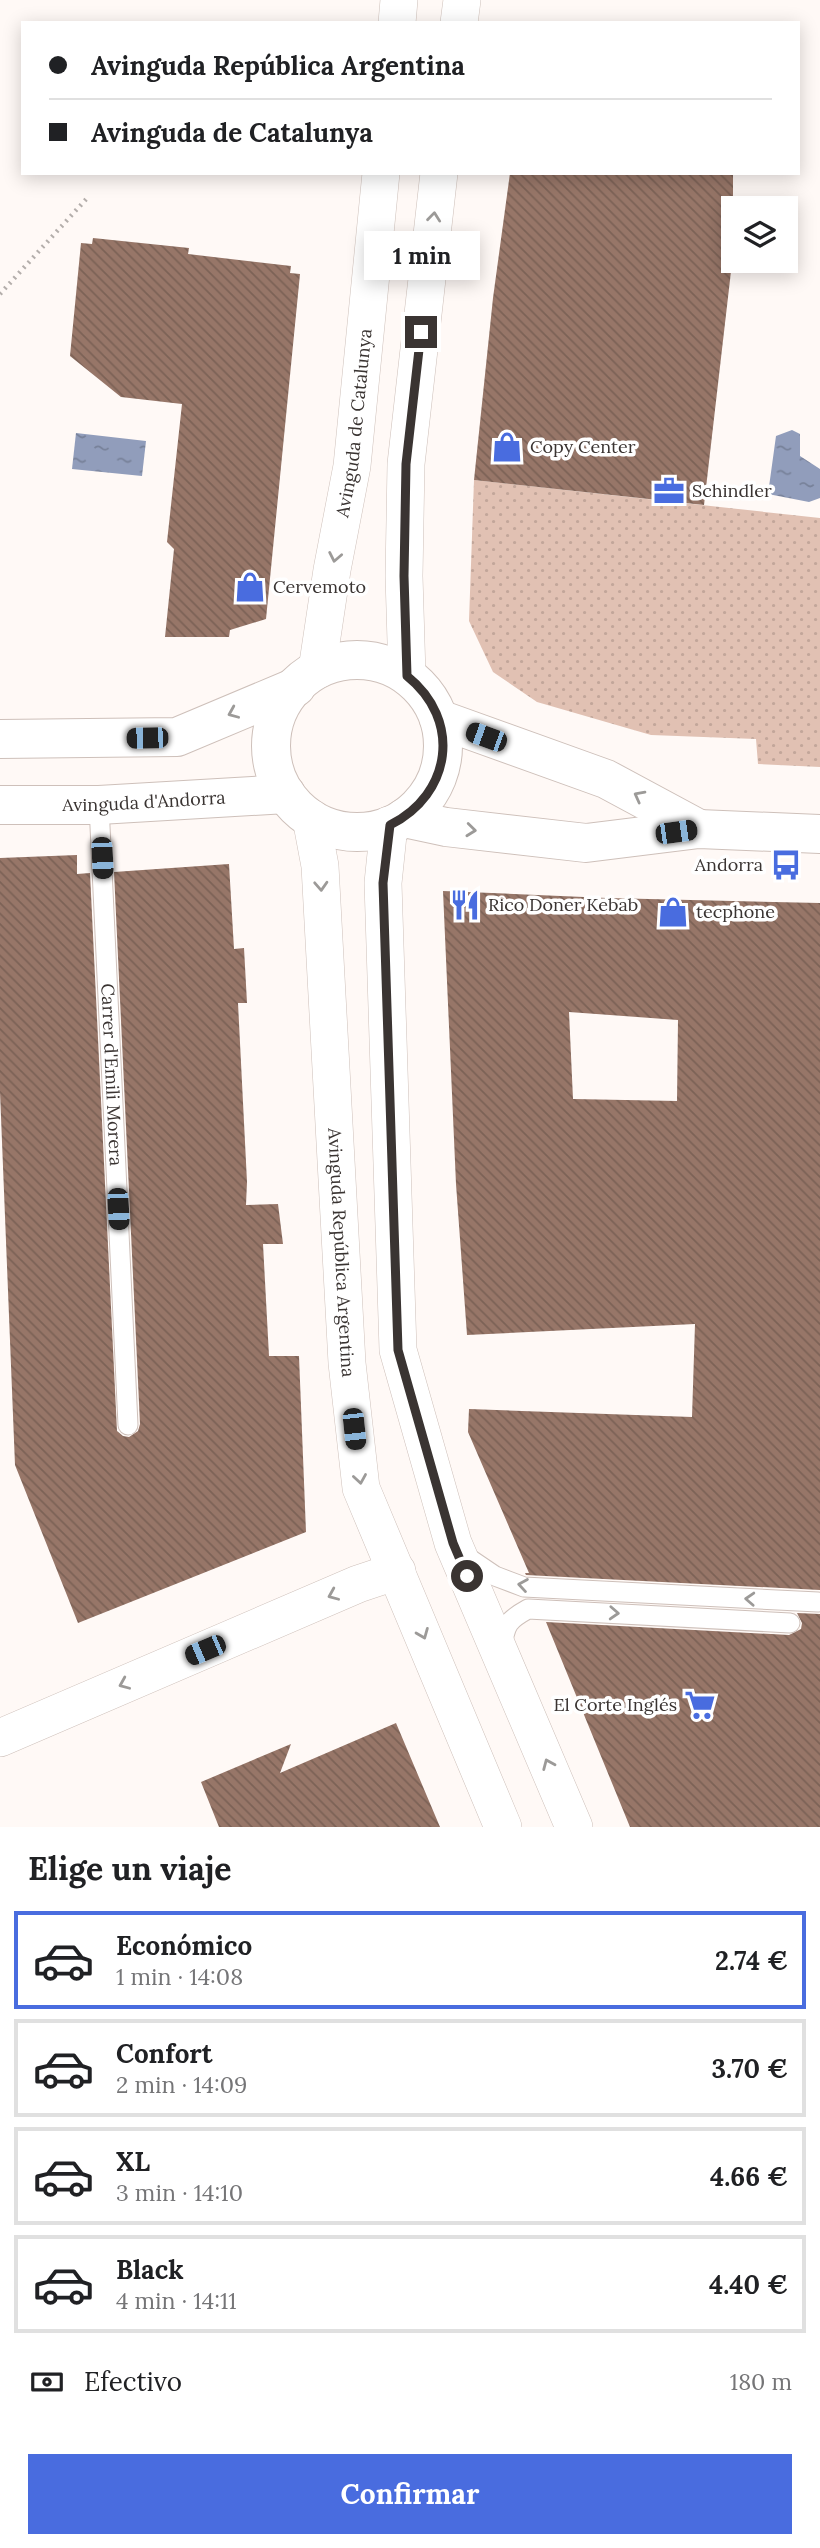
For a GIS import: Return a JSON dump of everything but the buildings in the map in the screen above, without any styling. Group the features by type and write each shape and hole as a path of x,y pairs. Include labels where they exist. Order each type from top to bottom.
{"main road":[{"path":"0,739 177,737 332,664 363,660 393,668 407,676 426,695 439,719 443,741 438,774 421,803 397,822 373,830 342,830 299,806 273,762 272,738 282,705 306,678"},
{"path":"439,719 606,779 699,829"},
{"name":"Avinguda d'Andorra","path":"0,805 299,806"},
{"path":"397,822 586,844 699,829 820,834"}],"street":[{"path":"397,21 398,0"},
{"path":"459,21 462,0"},
{"name":"Avinguda de Catalunya","path":"306,678 332,570 352,466 382,175"},
{"path":"407,676 404,576 406,464 439,175"},
{"name":"Avinguda República Argentina","path":"299,806 320,866 347,1363 360,1488 503,1827"},
{"path":"397,822 383,883 398,1350 456,1550 574,1827"},
{"path":"0,1738 358,1584 397,1571"}],"lane":[{"name":"Carrer d'Emili Morera","path":"99,806 128,1425"},
{"path":"456,1550 495,1576 524,1587 818,1602"},
{"path":"501,1652 504,1630 512,1618 528,1609 790,1623"}],"path":[{"path":"0,294 89,196"}],"shaded area":[{"path":"474,480 820,518 820,767 758,764 756,739 651,735 537,702 493,672 469,621"}],"water":[{"path":"792,430 800,434 800,456 820,469 820,498 809,502 768,494 776,436"},
{"path":"76,433 146,441 142,476 72,469"}],"place":[{"name":"Copy Center","path":"507,447"},
{"name":"Schindler","path":"669,491"},
{"name":"Cervemoto","path":"250,587"},
{"name":"Andorra","path":"786,865"},
{"name":"Rico Doner Kebab","path":"465,905"},
{"name":"tecphone","path":"673,912"},
{"name":"El Corte Inglés","path":"700,1705"}],"route":[{"path":"421,332 406,464 404,576 407,676 417,684 433,706 442,730 443,752 438,774 428,794 414,811 390,825 383,883 398,1350 453,1543 467,1576"}]}
